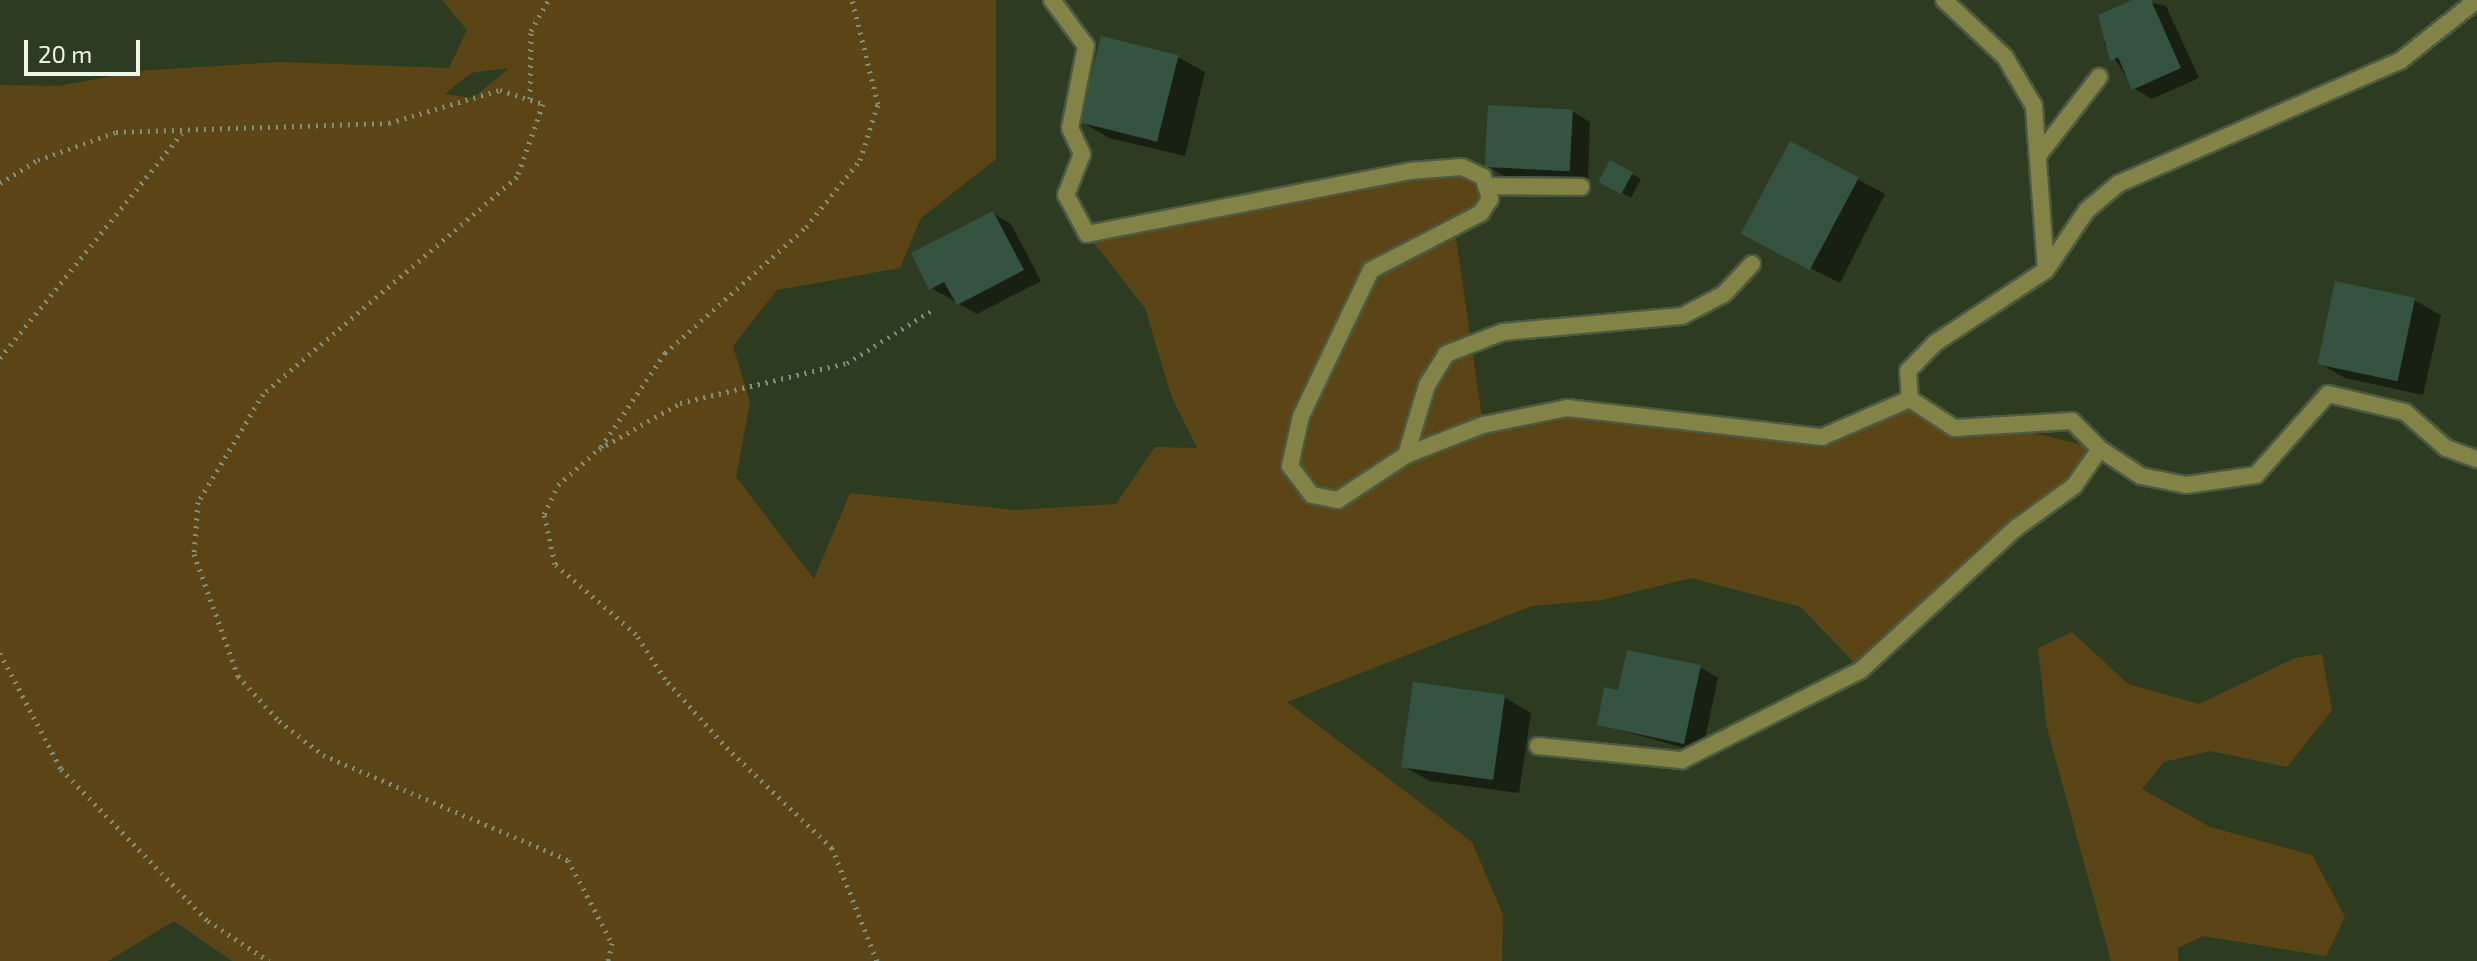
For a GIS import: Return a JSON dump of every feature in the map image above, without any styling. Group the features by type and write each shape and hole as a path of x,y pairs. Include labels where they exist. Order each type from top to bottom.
{"street":[{"path":"1052,0 1086,46 1070,128 1082,154 1066,195 1087,234 1410,171 1462,167 1483,177 1490,199 1481,213 1371,270 1301,416 1290,466 1312,495 1338,500 1406,455 1483,425 1567,408 1822,437 1910,399"},
{"path":"1910,399 1908,371 1935,343 2046,270 2087,210 2118,184 2400,61 2477,0"},
{"path":"1944,1 2005,57 2034,106 2041,152 2046,270"},
{"path":"2041,152 2099,77"},
{"path":"1486,186 1581,187"},
{"path":"1406,455 1427,385 1446,354 1503,332 1682,316 1724,294 1752,264"},
{"path":"1910,399 1954,428 2072,421 2100,449 2141,476 2186,485 2256,475 2328,394 2405,412 2446,448 2477,459"},
{"path":"1538,746 1682,760 1861,670 2016,528 2074,486 2100,449"}],"path":[{"path":"530,99 531,31 548,0"},
{"path":"599,449 665,353 806,227 860,160 878,104 852,0"},
{"path":"0,183 38,160 116,132 182,133 389,123 500,90 543,104 517,177 263,394 198,502 194,554 238,676 279,721 323,755 568,860 612,943 608,961"},
{"path":"0,358 182,133"},
{"path":"877,961 832,848 728,749 665,679 636,634 555,564 544,514 558,485 599,449 680,403 847,363 931,311"},
{"path":"0,653 61,769 208,921 269,961"}],"shaded area":[{"path":"442,0 996,0 996,159 921,218 900,268 777,290 733,346 750,402 736,477 814,579 850,493 1014,510 1116,504 1155,447 1197,448 1172,398 1145,308 1087,234 1410,171 1483,177 1490,199 1454,224 1483,425 1567,408 1822,437 1910,399 1954,428 2008,427 2100,449 2074,486 1861,670 1801,607 1691,578 1602,600 1532,606 1287,702 1472,842 1503,915 1502,961 232,961 174,921 108,961 0,961 0,85 59,86 138,71 279,62 449,68 467,30","holes":["509,68 473,98 445,94 471,73"]},
{"path":"2072,632 2128,684 2199,704 2295,658 2322,654 2332,710 2287,767 2210,751 2164,762 2142,789 2210,827 2312,855 2345,917 2326,956 2203,936 2178,948 2178,961 2111,961 2047,728 2038,648"}],"building":[{"path":"2132,0 2151,0 2181,68 2132,90 2118,57 2110,61 2098,15"},
{"path":"1101,36 1179,55 1157,142 1079,122"},
{"path":"1488,105 1573,109 1570,171 1485,167"},
{"path":"1790,141 1859,178 1810,270 1741,234"},
{"path":"1610,160 1633,172 1621,194 1598,182"},
{"path":"993,211 1024,270 957,305 944,282 929,290 911,253"},
{"path":"2335,281 2415,298 2398,381 2317,364"},
{"path":"1627,650 1701,665 1684,744 1597,725 1604,687 1618,690"},
{"path":"1413,682 1505,695 1493,780 1401,767"}]}
